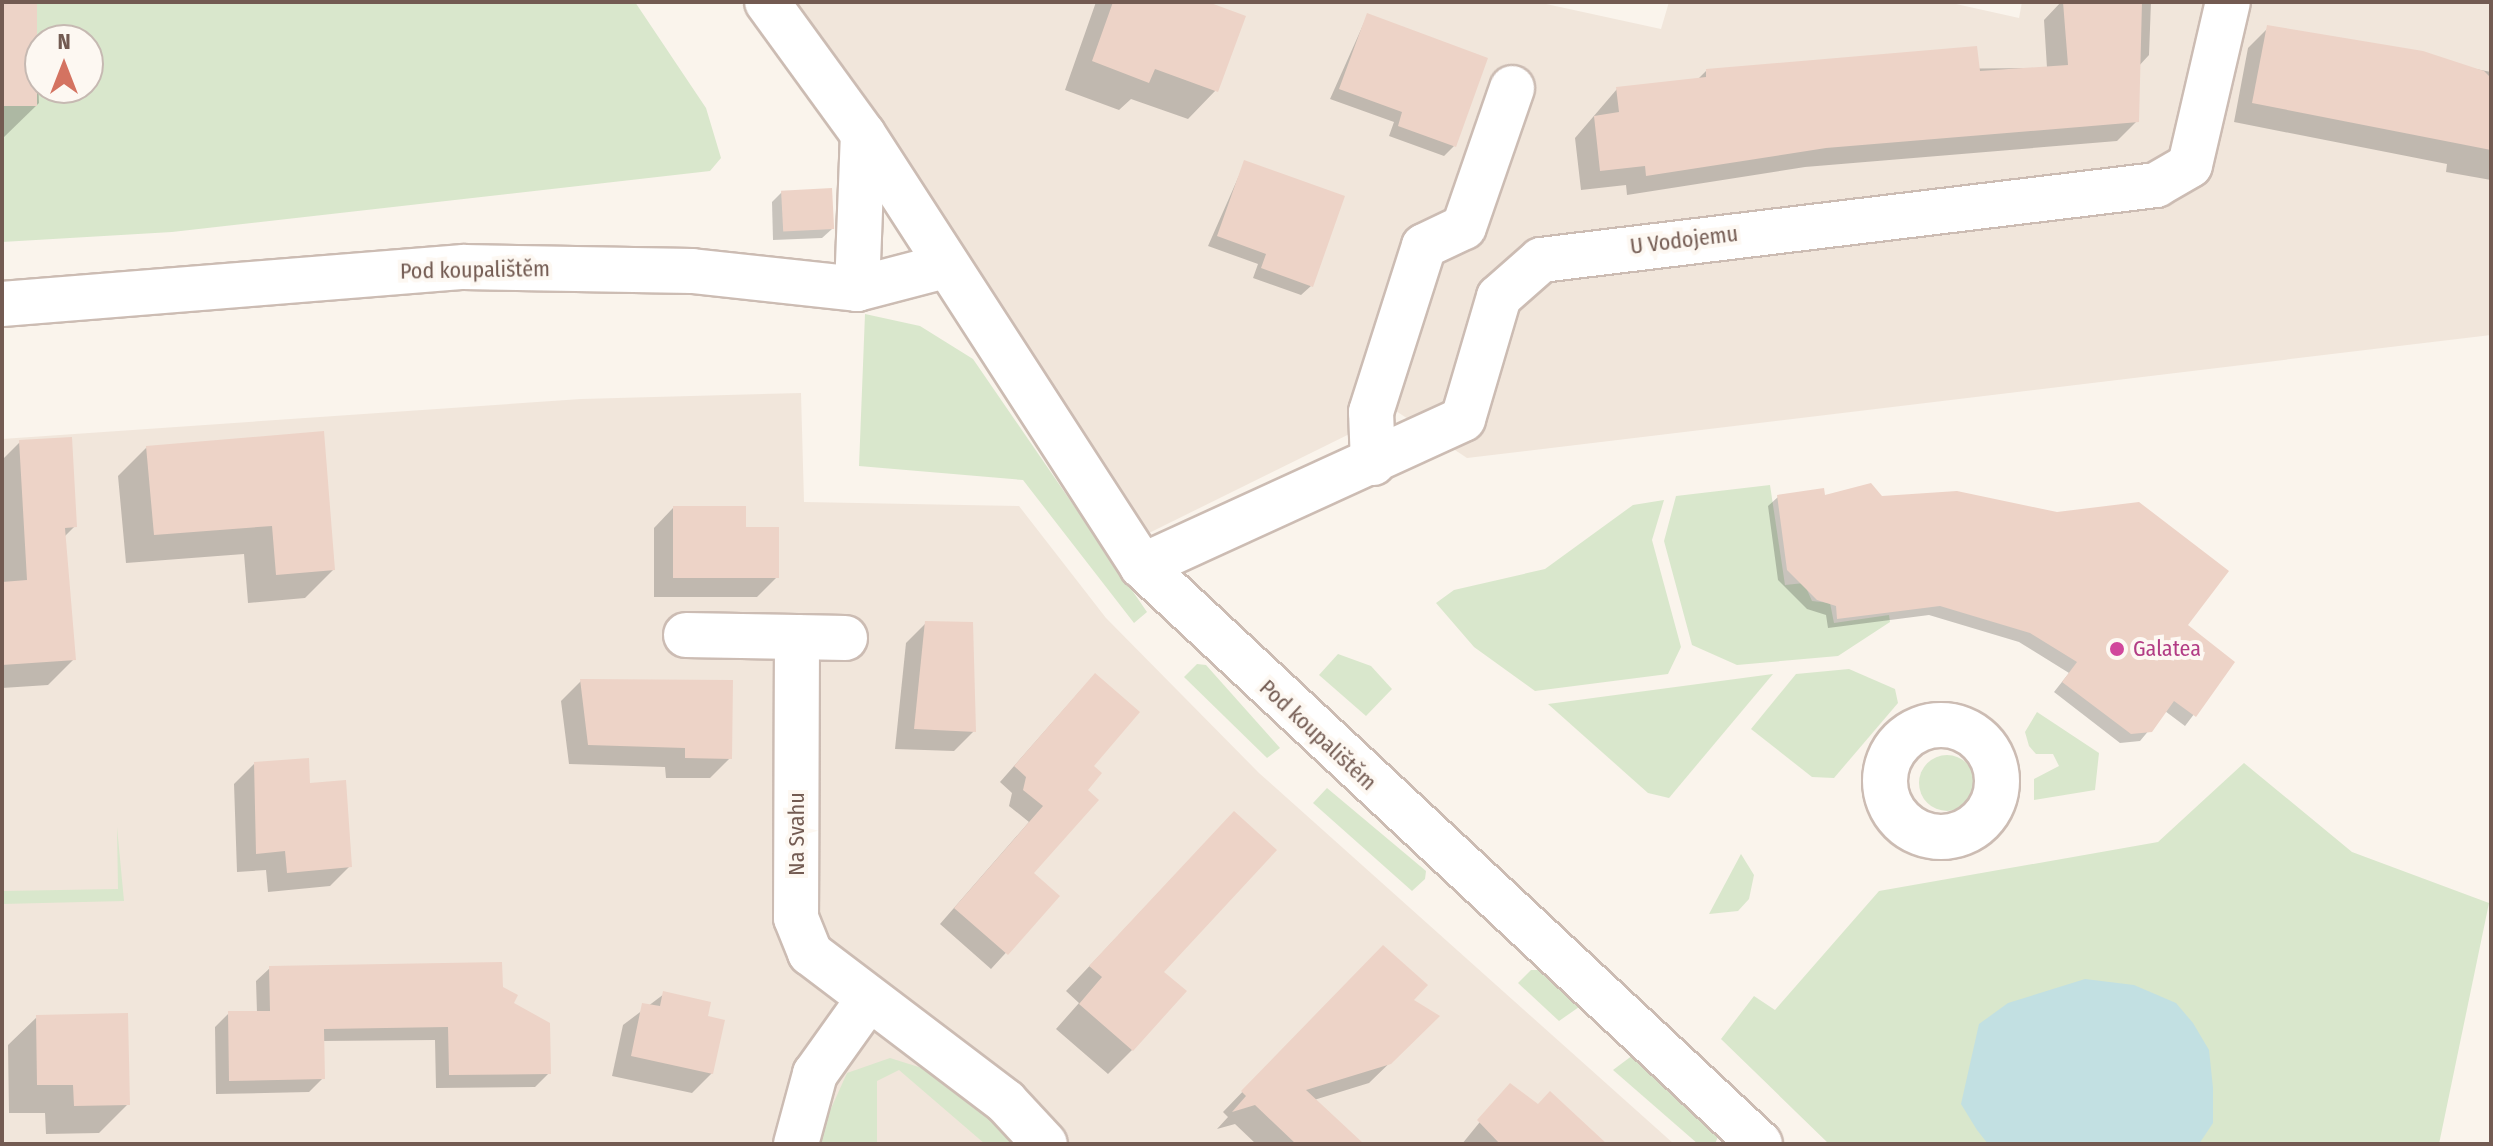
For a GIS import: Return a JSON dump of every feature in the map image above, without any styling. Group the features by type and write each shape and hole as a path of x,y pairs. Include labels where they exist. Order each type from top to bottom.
{"street":[{"name":"Pod koupalištěm","path":"767,2 863,134 945,266 1142,566 1760,1144"},
{"name":"U Vodojemu","path":"1142,566 1373,463 1463,419 1499,297 1541,260 2156,185 2190,165 2196,150 2228,2"},
{"path":"1373,463 1371,412 1424,246 1464,227 1512,88"},
{"path":"857,289 863,134"},
{"name":"Pod koupalištěm","path":"2,304 464,267 692,271 857,289 945,266"},
{"path":"686,635 845,638"},
{"name":"Na Svahu","path":"797,637 796,918 810,953 867,1001 1006,1102 1045,1144"},
{"path":"796,1144 815,1074 867,1001"}],"shaded area":[{"path":"788,2 1537,2 1661,29 1669,2 1947,2 2019,18 2022,2 2491,2 2491,335 1467,458 1396,411 1149,533"},
{"path":"801,393 804,502 1019,506 1106,618 1259,773 1674,1144 2,1144 2,439 581,399"}],"green space":[{"path":"2,2 635,2 706,108 721,158 710,171 172,232 2,242"},
{"path":"865,314 920,326 973,359 1147,612 1134,623 1023,480 859,466"},
{"path":"1770,485 1785,585 1804,583 1812,601 1830,603 1834,623 1889,615 1890,622 1838,656 1737,665 1692,645 1664,541 1676,496"},
{"path":"1664,500 1652,540 1681,647 1668,674 1535,691 1474,647 1436,603 1454,590 1545,569 1633,505"},
{"path":"1338,654 1371,666 1392,689 1366,716 1319,675"},
{"path":"1197,664 1206,665 1280,748 1267,758 1184,677"},
{"path":"1849,669 1895,689 1898,703 1834,778 1812,777 1751,729 1796,674"},
{"path":"1773,674 1669,798 1648,793 1548,704"},
{"path":"2037,712 2099,753 2095,790 2034,800 2034,779 2059,766 2053,754 2036,754 2029,746 2025,732"},
{"path":"1947,755 1967,763 1975,783 1967,803 1947,811 1927,803 1919,783 1927,763"},
{"path":"2244,763 2352,852 2489,903 2439,1144 1829,1144 1721,1039 1754,996 1775,1010 1879,891 2158,842"},
{"path":"1327,788 1426,871 1425,879 1412,891 1313,803"},
{"path":"117,827 124,901 2,904 2,891 118,889"},
{"path":"1741,854 1754,875 1749,899 1738,911 1709,914"},
{"path":"1531,970 1538,970 1579,1007 1559,1021 1518,983"},
{"path":"1633,1055 1719,1134 1715,1144 1698,1144 1613,1070"},
{"path":"890,1058 941,1074 1022,1144 985,1144 899,1070 877,1081 877,1144 815,1144 847,1073"}],"water":[{"path":"2085,979 2134,985 2176,1003 2193,1023 2209,1050 2213,1088 2213,1123 2199,1144 1988,1144 1977,1130 1961,1104 1979,1024 2008,1003"}],"building":[{"path":"2,2 37,2 37,24 24,24 24,104 37,106 2,106"},
{"path":"1113,2 1208,2 1246,16 1218,92 1155,69 1149,83 1092,61"},
{"path":"2063,2 2142,2 2139,122 1826,148 1646,176 1645,166 1600,171 1594,116 1619,112 1616,87 1706,77 1706,69 1977,46 1980,71 2068,65"},
{"path":"1367,13 1488,58 1456,147 1398,126 1402,112 1339,89"},
{"path":"2267,25 2423,51 2484,71 2491,78 2491,150 2252,103"},
{"path":"1244,160 1345,196 1313,287 1261,268 1266,254 1217,236"},
{"path":"832,188 834,229 783,232 781,191"},
{"path":"324,431 335,570 276,575 272,526 154,535 146,446"},
{"path":"72,437 77,527 65,528 76,660 2,665 2,582 27,580 19,440"},
{"path":"1871,483 1882,496 1957,491 2057,512 2139,502 2229,571 2188,625 2235,662 2196,717 2174,701 2152,732 2131,734 2062,682 2077,662 2030,633 1940,606 1837,619 1836,606 1817,600 1787,570 1777,495 1824,488 1825,495"},
{"path":"673,506 746,506 746,527 779,527 779,578 673,578"},
{"path":"925,621 973,622 976,732 914,729"},
{"path":"1095,673 1140,712 1094,766 1102,773 1088,790 1099,800 1034,873 1060,896 1008,955 954,908 1043,806 1023,790 1026,777 1014,766"},
{"path":"580,679 733,680 732,759 685,758 685,748 588,745"},
{"path":"309,758 310,783 346,780 352,867 287,873 285,851 256,854 254,762"},
{"path":"1234,811 1277,850 1164,972 1187,991 1133,1051 1079,1004 1102,977 1089,966"},
{"path":"1383,945 1428,985 1414,1000 1440,1016 1391,1064 1306,1090 1364,1144 1296,1144 1255,1105 1232,1112 1246,1096 1241,1091"},
{"path":"502,962 503,987 518,995 514,1003 550,1023 551,1074 449,1075 448,1027 324,1029 325,1079 229,1081 228,1011 270,1011 269,966"},
{"path":"663,991 711,1002 708,1016 725,1020 713,1074 631,1056 642,1003 660,1006"},
{"path":"128,1013 130,1105 74,1106 73,1085 37,1085 36,1015"},
{"path":"1510,1083 1538,1104 1550,1091 1607,1144 1500,1144 1477,1120"}],"place":[{"name":"Galatea","path":"2117,649"}]}
